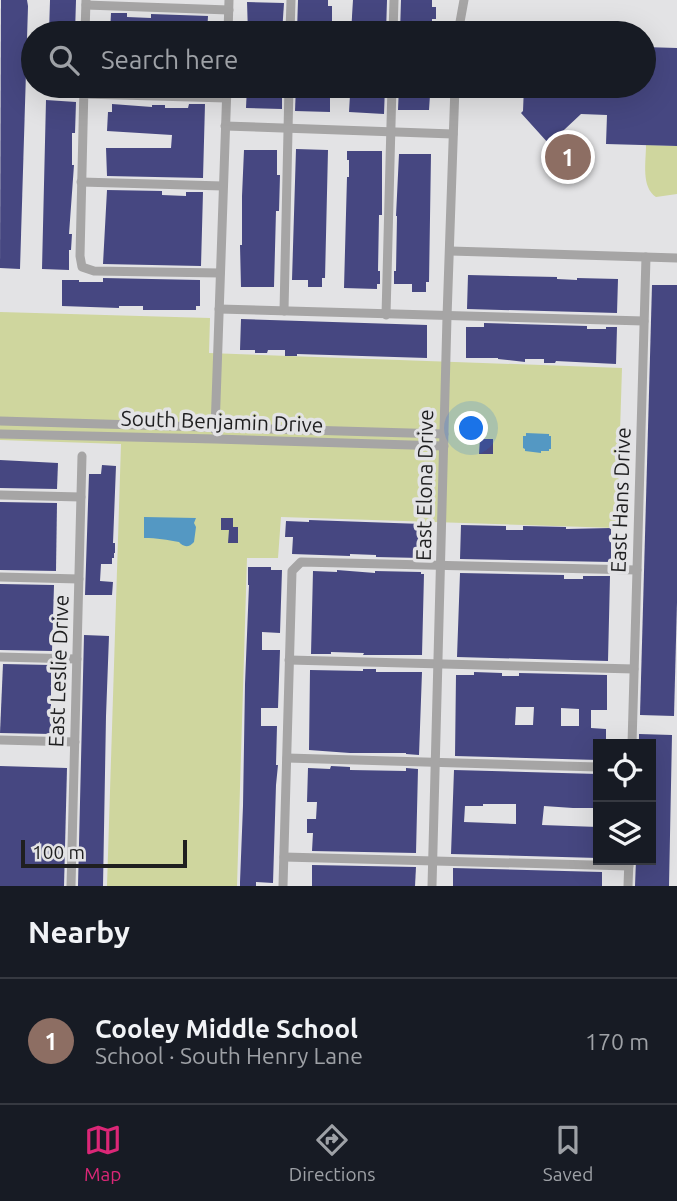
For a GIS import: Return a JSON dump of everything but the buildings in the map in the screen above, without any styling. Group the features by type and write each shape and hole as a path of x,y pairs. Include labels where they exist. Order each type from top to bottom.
{"street":[{"path":"229,0 229,21"},
{"path":"290,21 291,0"},
{"path":"393,21 394,0"},
{"path":"460,21 464,0"},
{"path":"85,21 86,3 229,10"},
{"path":"84,98 79,256 82,267 94,271 220,273"},
{"path":"215,439 226,98"},
{"path":"284,311 289,98"},
{"path":"386,315 392,98"},
{"name":"East Elona Drive","path":"432,886 454,98"},
{"path":"225,126 453,134"},
{"path":"81,182 223,186"},
{"path":"450,251 677,258"},
{"name":"East Hans Drive","path":"632,739 646,257"},
{"path":"219,309 644,321"},
{"name":"South Benjamin Drive","path":"0,421 444,434"},
{"name":"South Benjamin Drive","path":"0,434 444,446"},
{"name":"East Leslie Drive","path":"71,886 82,456"},
{"path":"0,495 81,497"},
{"path":"283,886 292,571 301,562 637,570"},
{"path":"0,577 79,579"},
{"path":"0,657 77,659"},
{"path":"289,660 634,669"},
{"path":"0,740 75,742"},
{"path":"287,758 593,767"},
{"path":"284,857 593,863"},
{"path":"628,886 629,865"}],"green space":[{"path":"646,145 677,146 677,194 656,197 651,193 645,174"},
{"path":"0,312 210,318 209,353 622,368 617,528 281,517 278,558 247,558 237,886 107,886 121,444 0,440"}],"water":[{"path":"526,433 549,434 551,449 541,453 525,451 523,436 526,436"},
{"path":"144,517 196,518 194,542 186,546 179,542 144,538"}],"place":[{"name":"Cooley Middle School","path":"568,157"}]}
